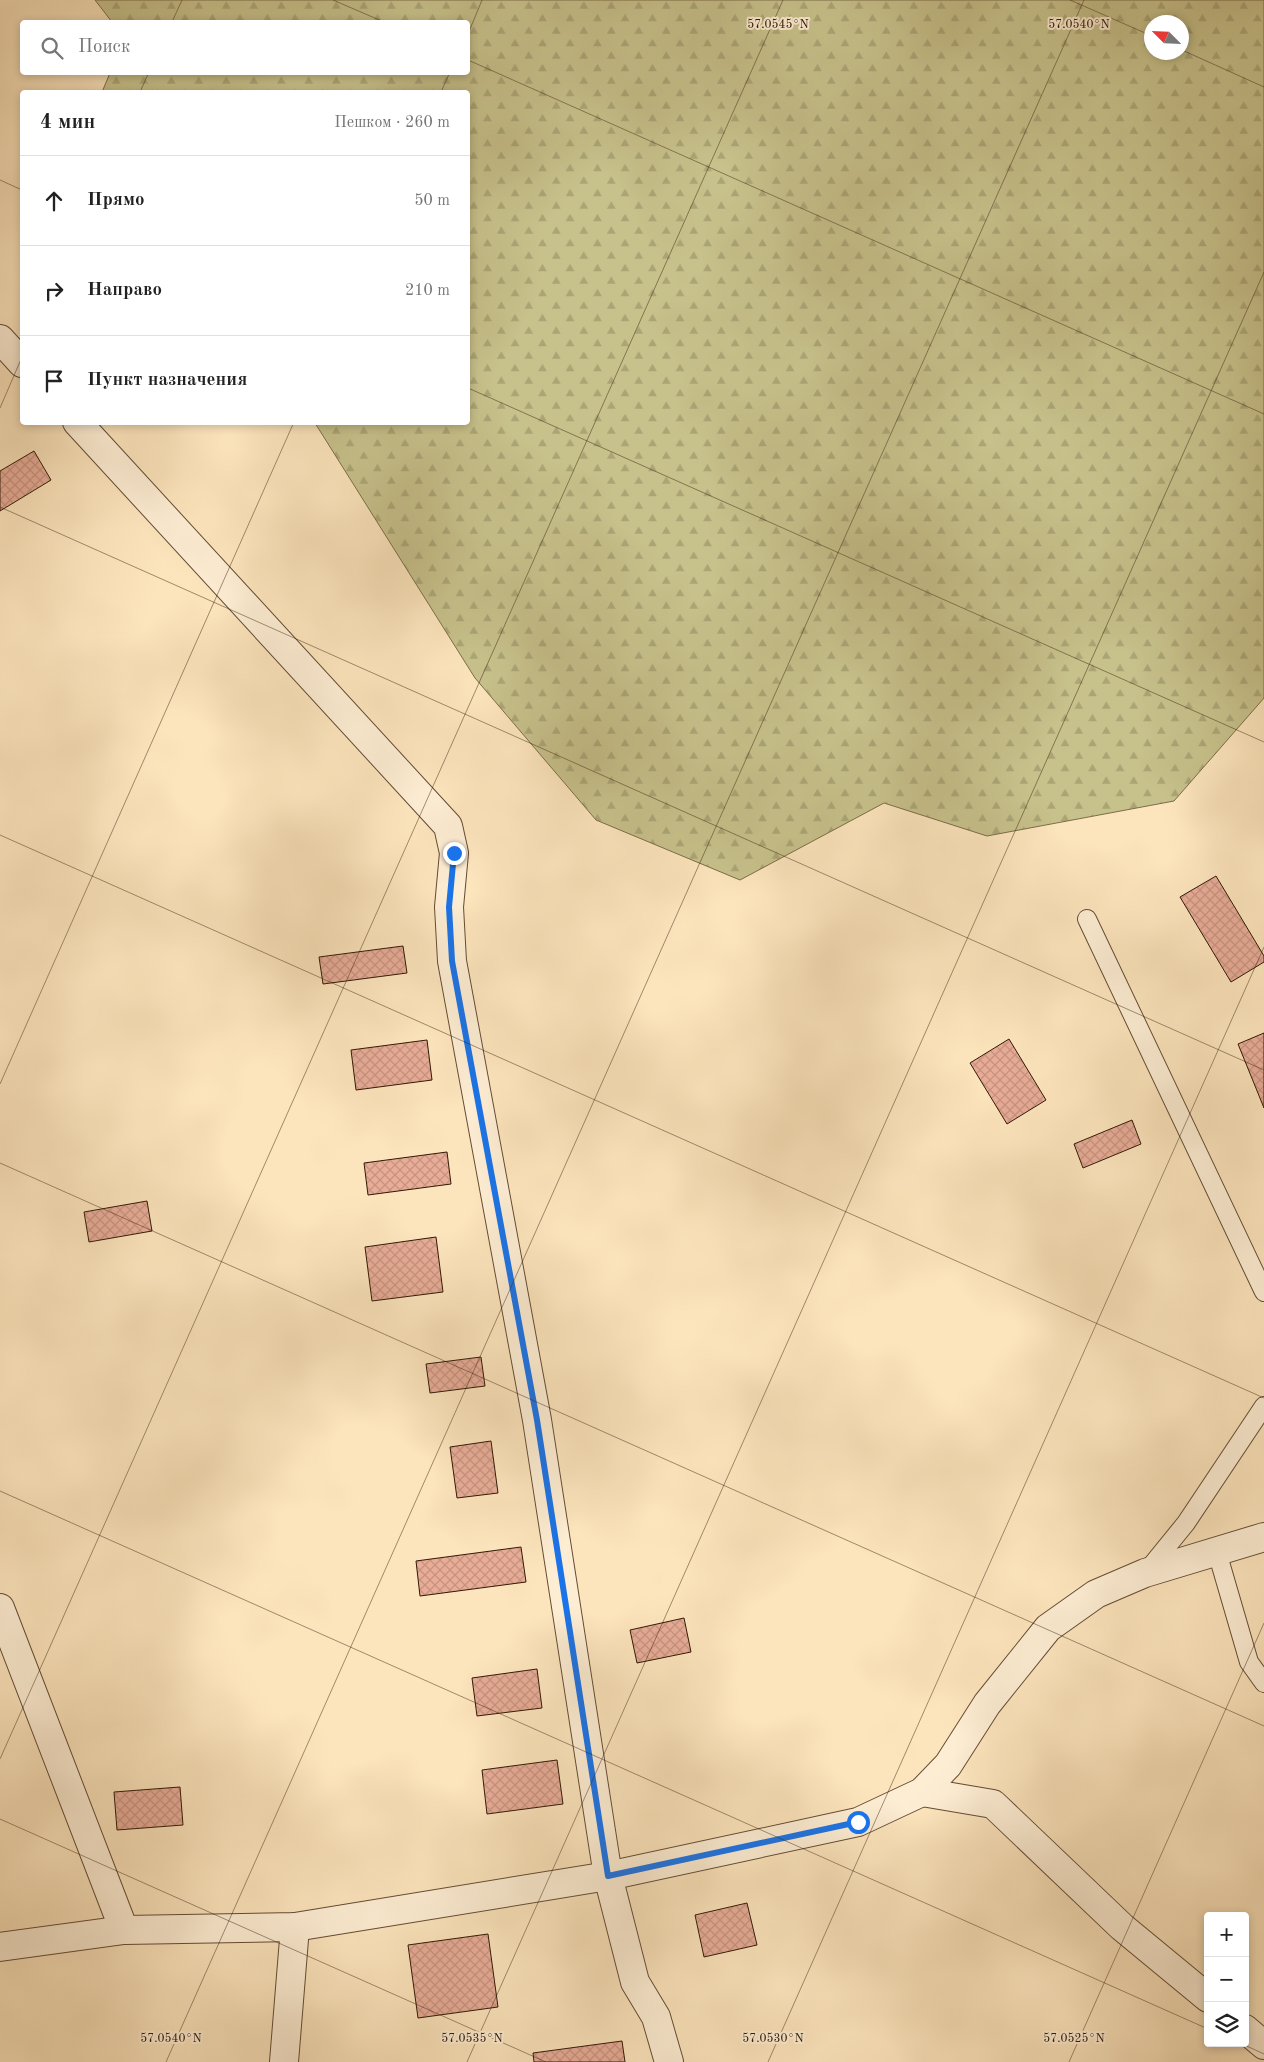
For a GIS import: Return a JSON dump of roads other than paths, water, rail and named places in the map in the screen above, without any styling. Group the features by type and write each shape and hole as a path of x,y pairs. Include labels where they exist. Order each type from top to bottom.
{"street":[{"path":"0,339 20,361"},
{"path":"80,425 448,826 454,853 449,907 452,961 537,1420 608,1876 635,1982 656,2017 669,2062"},
{"path":"0,1947 124,1930 295,1927 608,1876 858,1822 922,1792 948,1765 986,1704 1048,1628 1096,1594 1145,1573 1264,1537"},
{"path":"0,1608 124,1930"},
{"path":"922,1792 993,1804 1122,1926 1204,1995"},
{"path":"284,2062 295,1927"},
{"path":"1249,2032 1264,2045"}],"lane":[{"path":"1088,920 1264,1292"},
{"path":"1145,1573 1186,1524 1264,1406"},
{"path":"1217,1552 1249,1662 1264,1683"}]}
